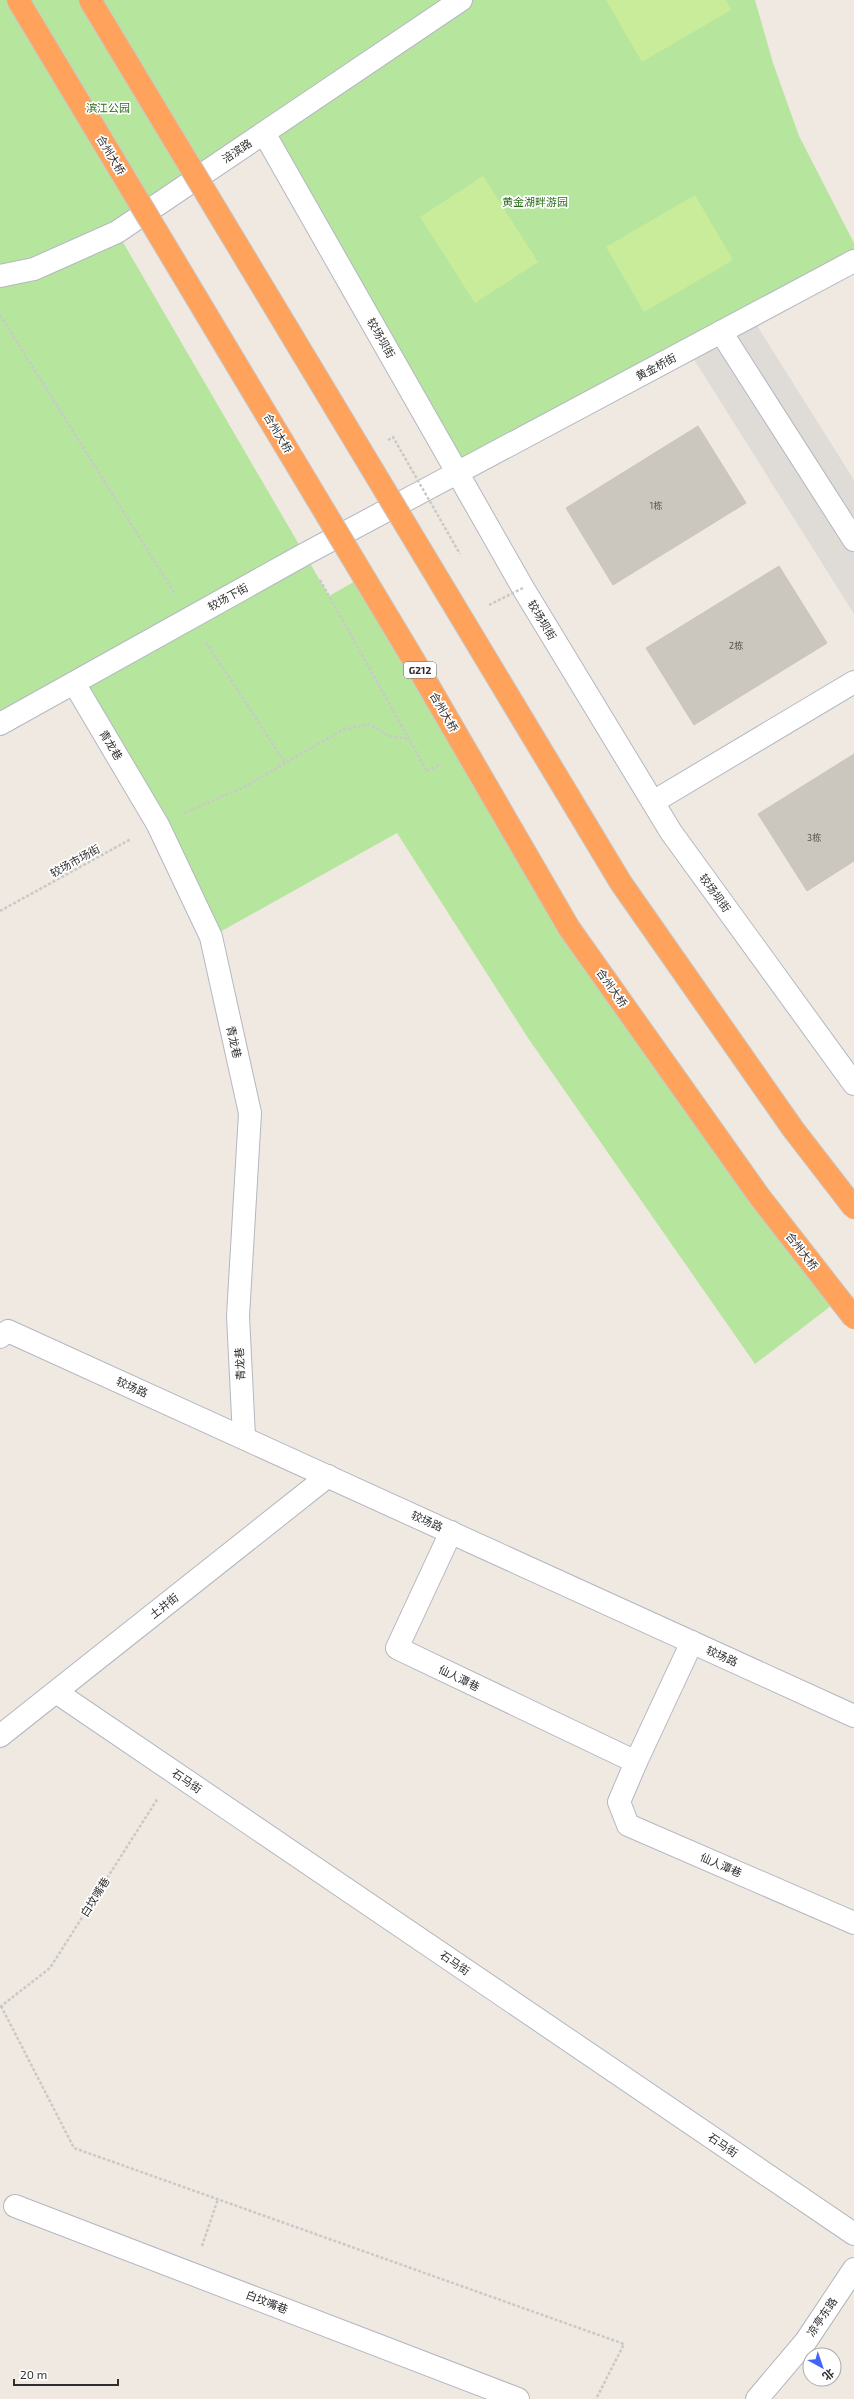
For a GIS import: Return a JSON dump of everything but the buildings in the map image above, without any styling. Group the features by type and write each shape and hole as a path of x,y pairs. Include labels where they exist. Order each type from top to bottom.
{"highway":[{"name":"合州大桥","path":"18,0 413,659 569,928 759,1196 854,1318"},
{"path":"90,0 621,883 794,1129 854,1208"}],"street":[{"name":"涪滨路","path":"0,276 34,269 117,232 461,0"},
{"name":"较场坝街","path":"264,133 523,588 671,832 854,1084"},
{"name":"黄金桥街","path":"457,473 854,261"},
{"path":"721,332 854,540"},
{"name":"较场下街","path":"0,724 305,554 457,473"},
{"path":"653,802 854,682"},
{"name":"青龙巷","path":"74,683 158,825 211,937 250,1113 238,1316 244,1437"},
{"name":"较场路","path":"2,1332 244,1437 854,1716"},
{"name":"土井街","path":"0,1736 328,1476"},
{"name":"仙人潭巷","path":"451,1532 397,1648 636,1762"},
{"name":"仙人潭巷","path":"692,1642 619,1802 628,1825 854,1923"},
{"name":"石马街","path":"56,1692 854,2234"},
{"name":"白坟嘴巷","path":"16,2206 518,2399"},
{"name":"凉亭东路","path":"757,2399 806,2341 854,2269"}],"path":[{"path":"0,315 190,618 285,763"},
{"path":"363,454 393,437 463,559"},
{"path":"305,554 427,771"},
{"path":"486,600 490,606 523,588"},
{"name":"较场市场街","path":"0,911 158,825 246,786 342,730 369,724 389,736 409,739"},
{"name":"白坟嘴巷","path":"0,2007 50,1968 175,1772"},
{"path":"0,2007 74,2148 624,2344 596,2399"},
{"path":"192,2273 218,2199"}],"green space":[{"path":"0,0 755,0 773,63 799,136 854,243 854,261 457,473 264,133 117,232 329,596 364,576 569,928 840,1299 755,1364 528,1038 397,833 211,937 74,683 0,724"},
{"path":"606,0 726,0 731,10 642,62"},
{"path":"483,176 538,262 475,303 420,217"},
{"path":"695,195 733,260 644,312 606,247"}],"shaded area":[{"path":"751,316 854,480 854,614 688,350"}],"park label":[{"name":"滨江公园","path":"108,108"},
{"name":"黄金湖畔游园","path":"535,202"}]}
